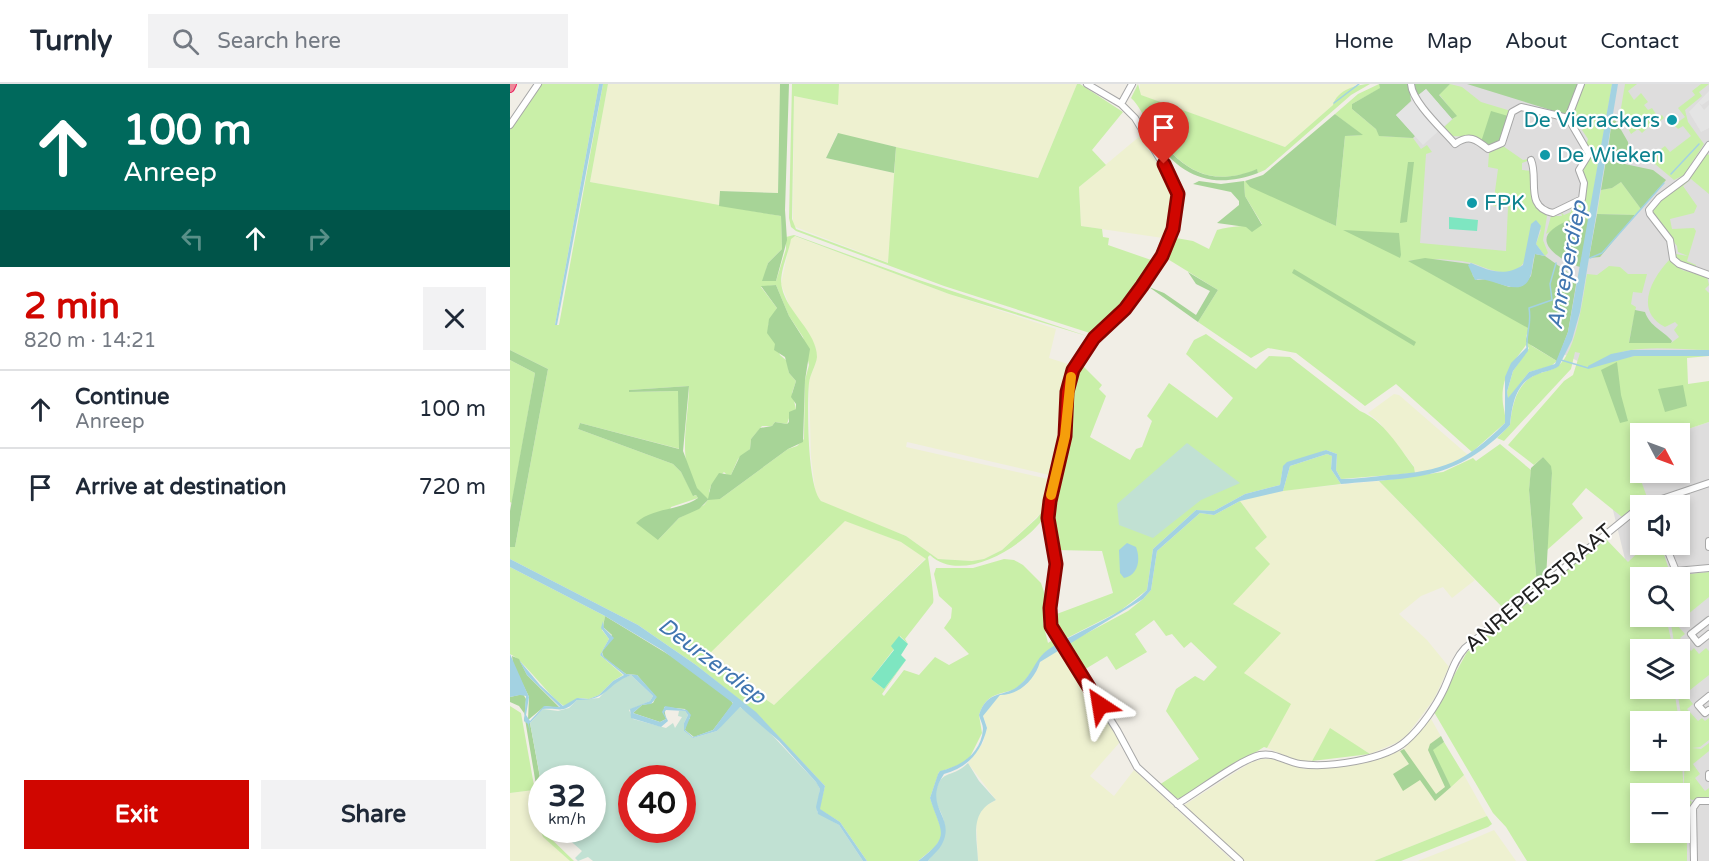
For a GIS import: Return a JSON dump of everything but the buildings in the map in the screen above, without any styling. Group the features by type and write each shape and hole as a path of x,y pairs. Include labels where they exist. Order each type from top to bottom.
{"street":[{"path":"510,125 538,84"},
{"path":"1087,84 1121,104 1135,118 1173,180 1178,202 1167,245 1154,268 1125,309 1085,348 1070,381 1065,436 1048,518 1056,564 1050,617 1058,642 1117,730 1137,766 1240,861"},
{"path":"1121,104 1132,84"},
{"path":"1411,84 1412,92 1455,144 1467,137 1488,149 1502,143 1515,108 1521,106 1568,118 1589,154 1580,170 1585,190 1580,202 1553,213 1544,210 1533,196 1531,160"},
{"path":"1568,118 1581,84"},
{"path":"1709,145 1686,178 1659,198 1649,210 1672,244 1673,259 1686,268 1709,275"},
{"name":"ANREPERSTRAAT","path":"1676,495 1709,483"},
{"name":"ANREPERSTRAAT","path":"1177,804 1259,755 1275,755 1297,764 1307,765 1355,760 1384,753 1400,745 1438,700 1456,658 1465,648 1630,515"},
{"path":"1709,541 1709,547"},
{"path":"1669,555 1676,571 1709,568"},
{"path":"1709,620 1691,634 1698,643 1709,634"},
{"path":"1709,696 1698,705 1706,713 1709,710"},
{"path":"1694,861 1693,808 1698,801 1709,801"}],"shaded area":[{"path":"1414,84 1709,84 1709,350 1683,350 1588,366 1555,350 1524,327 1398,256 1345,136"},
{"path":"1426,89 1452,119 1423,145 1396,115"},
{"path":"1709,91 1709,100 1702,105 1699,103 1704,110 1709,105 1709,128 1701,132 1689,112"},
{"path":"1709,422 1709,861 1669,861 1676,843 1690,843 1690,783 1680,783 1680,771 1690,771 1690,711 1659,711 1658,699 1690,699 1690,639 1645,639 1642,627 1690,627 1690,567 1630,567 1630,580 1600,457 1630,449 1630,483 1690,483 1690,428"}],"green space":[{"path":"540,84 599,84 555,325 559,325 603,84 608,84 590,182 781,216 782,249 768,263 766,270 776,281 786,249 786,237 794,235 913,278 1090,337 949,294 795,236 791,239 781,282 785,297 816,348 817,357 809,383 808,426 813,480 816,493 821,501 906,536 938,559 972,561 984,559 1002,550 1037,518 1041,513 1048,479 1052,480 1047,513 1036,528 1008,549 975,564 959,566 943,563 930,555 928,557 933,603 905,639 908,644 900,636 894,649 871,679 884,689 906,660 882,694 884,696 904,670 919,675 935,657 949,665 969,654 944,628 951,618 952,608 939,596 934,574 936,568 973,568 1004,559 1014,560 1023,565 1041,583 1045,595 1043,623 1048,643 1054,639 1058,644 1046,653 1019,686 997,694 987,701 979,715 982,733 970,757 962,764 939,772 930,798 941,828 941,838 935,847 918,861 867,861 840,822 819,809 825,786 756,713 696,665 638,625 510,559 510,547 515,547 548,369 510,350 510,128","holes":["776,285 789,316 803,337 809,365 805,380 804,439 720,499 709,492 711,485 724,472 729,477 731,475 738,459 750,449 751,439 762,426 772,426 775,422 787,424 791,412 796,409 792,393 796,381 789,373 787,361 780,355 768,325 777,308 761,287","689,386 686,462 697,489 708,500 704,505 679,518 658,540 671,507 698,498 694,496 681,472 673,464 578,429 580,423 680,449 679,391 629,392 629,390","845,521 901,542 926,559 774,705 705,658"]},
{"path":"608,84 780,84 778,193 720,191 719,206 590,182"},
{"path":"780,84 789,84 785,210 787,240 776,281 762,281 768,263 782,249 781,216 719,206 720,191 778,193"},
{"path":"792,84 839,84 838,105 794,96 792,219 796,229 888,263 896,147 1038,178 1077,84 1080,84 1123,112 1092,150 1106,165 1079,187 1081,226 1102,229 1103,237 1109,238 1108,245 1154,261 1122,304 1092,331 1093,334 944,286 796,231 791,227 789,218"},
{"path":"839,84 1077,84 1038,178 837,134 826,158 894,173 889,263 793,226 794,96 837,105"},
{"path":"1138,84 1141,95 1285,147 1333,105 1343,92 1359,85 1370,84 1351,95 1265,170 1258,173 1257,170 1222,177 1194,170 1171,152 1131,98"},
{"path":"1140,84 1357,84 1335,99 1333,105 1285,147 1140,95"},
{"path":"1379,84 1381,88 1352,104 1352,109 1376,129 1380,136 1413,138 1421,149 1427,145 1432,152 1426,154 1420,243 1506,251 1508,207 1493,206 1498,169 1488,167 1489,153 1503,146 1523,160 1535,158 1522,163 1522,170 1533,171 1532,199 1547,216 1543,240 1548,253 1545,256 1536,244 1541,230 1531,226 1525,260 1521,266 1509,272 1451,260 1409,261 1529,328 1526,337 1532,346 1557,361 1551,366 1529,372 1508,399 1507,392 1513,371 1529,348 1526,345 1505,379 1503,404 1505,423 1472,452 1396,384 1365,406 1296,353 1268,348 1251,358 1198,322 1218,290 1166,258 1176,238 1193,241 1209,249 1217,230 1262,224 1245,196 1244,181 1336,226 1345,136 1362,135 1335,114 1358,94"},
{"path":"1379,84 1409,84 1411,101 1396,115 1415,136 1413,138 1379,136 1376,129 1352,109 1352,104 1380,88"},
{"path":"1414,84 1450,84 1439,95 1457,116 1452,119 1426,89 1417,96"},
{"path":"1450,84 1462,87 1481,102 1511,111 1481,142 1475,137 1451,136 1444,127 1456,116 1439,94"},
{"path":"1467,84 1579,84 1567,115"},
{"path":"1583,84 1612,84 1600,154 1586,146 1588,139 1576,121 1573,123 1572,120"},
{"path":"1625,84 1637,84 1628,91 1634,100 1641,93 1648,102 1644,105 1648,110 1652,108 1658,117 1662,115 1664,118 1656,124 1654,122 1642,133 1638,129 1631,134 1620,114"},
{"path":"1701,84 1709,84 1699,92 1702,96 1685,110 1688,122 1704,144 1684,175 1674,180 1655,164 1649,162 1649,158 1665,146 1670,152 1691,136 1683,126 1678,129 1674,125 1685,117 1678,108 1695,95 1692,91"},
{"path":"1491,111 1508,116 1501,140 1487,148 1481,142"},
{"path":"1335,114 1363,135 1345,136 1336,226 1250,187 1245,181 1263,175"},
{"path":"1142,115 1176,157 1203,174 1219,177 1257,169 1258,173 1242,178 1212,180 1186,171 1164,151 1146,126"},
{"path":"1612,120 1616,121 1628,142 1630,159 1607,156"},
{"path":"838,133 896,147 894,173 826,158"},
{"path":"1140,136 1173,194 1163,238 1081,226 1079,187"},
{"path":"1706,153 1709,155 1709,194 1691,179 1683,186 1697,206 1694,213 1670,219 1672,229 1694,228 1696,231 1687,261 1696,265 1695,268 1683,265 1676,258 1676,254 1688,256 1678,252 1677,246 1651,212 1658,201 1685,180"},
{"path":"1591,157 1599,158 1589,220 1579,216 1546,234 1551,216 1562,216 1561,212 1564,215 1571,212 1571,208 1573,211 1581,201 1584,188 1581,171"},
{"path":"1606,160 1653,170 1666,180 1641,209 1621,182 1612,188 1601,190"},
{"path":"1408,162 1414,162 1407,222 1400,223"},
{"path":"1199,181 1221,184 1244,181 1245,196 1262,225 1252,232 1246,227 1217,223 1239,205 1239,201 1231,192 1193,184"},
{"path":"1621,182 1641,209 1635,215 1597,214 1601,190 1612,188"},
{"path":"1597,214 1635,215 1600,257 1589,258"},
{"path":"1579,216 1589,220 1580,267 1560,257 1549,247 1547,241 1553,229"},
{"path":"1449,217 1478,220 1477,231 1449,229"},
{"path":"1343,230 1399,233 1400,258"},
{"path":"794,236 949,294 1056,329 1049,358 1068,364 1061,391 1060,432 1049,475 907,442 906,447 1048,479 1041,513 1002,550 984,559 972,561 938,559 906,536 826,505 816,496 811,457 809,381 816,362 816,348 790,307 781,284 791,238"},
{"path":"1535,254 1545,256 1577,279 1568,332 1557,361 1526,342 1528,328 1408,261 1425,258 1470,264 1473,276 1477,280 1487,279 1509,287 1522,286 1531,276"},
{"path":"1670,259 1682,270 1707,277 1709,285 1705,289 1709,293 1709,350 1635,349 1621,352 1595,364 1634,356 1709,356 1687,358 1688,384 1709,381 1709,422 1690,428 1690,423 1630,423 1630,483 1642,483 1646,495 1630,495 1630,510 1622,517 1586,488 1572,504 1583,518 1547,550 1552,473 1543,457 1534,465 1508,445 1564,381 1573,375 1580,353 1575,352 1571,369 1504,441 1497,438 1510,425 1516,396 1524,383 1537,374 1558,366 1565,359 1578,323 1587,274 1597,275 1609,266 1620,267 1628,274 1647,274 1642,293 1633,292 1631,304 1636,307 1629,342 1671,343 1679,337 1674,330 1678,325 1675,322 1665,327 1650,312 1648,304 1652,285"},
{"path":"1294,269 1416,342 1414,346 1292,273"},
{"path":"1188,272 1218,290 1198,322 1149,287 1164,293 1196,315 1210,291 1196,284"},
{"path":"776,285 789,316 810,349 805,380 803,442 788,449 720,499 708,500 699,509 679,518 658,540 636,523 650,514 683,505 698,498 696,495 693,496 681,472 673,464 578,429 580,423 679,449 678,391 629,392 629,390 689,386 683,451 697,488 708,499 711,485 719,473 731,475 740,456 750,449 751,439 760,428 772,426 775,422 787,424 789,412 796,409 796,404 791,397 796,381 789,373 785,357 774,350 775,344 767,333 769,319 777,308 761,286"},
{"path":"1635,310 1645,312 1653,325 1672,341 1671,343 1629,343"},
{"path":"1206,334 1256,369 1269,356 1290,357 1376,421 1414,467 1415,473 1341,479 1336,470 1337,454 1326,450 1283,467 1280,485 1245,494 1214,511 1196,510 1153,549 1147,590 1120,611 1063,640 1056,629 1054,615 1113,593 1102,551 1056,550 1051,513 1072,384 1081,364 1102,385 1099,389 1106,396 1090,437 1130,460 1136,449 1142,447 1152,421 1147,416 1169,383 1217,418 1233,398 1186,354 1194,340"},
{"path":"510,350 548,369 515,547 510,547 510,511 535,373 510,360"},
{"path":"510,360 535,373 512,503 510,502"},
{"path":"1617,362 1621,395 1628,421 1620,423 1601,370"},
{"path":"1683,385 1687,406 1665,412 1658,389"},
{"path":"1394,394 1399,395 1468,455 1440,469 1415,473 1414,466 1379,422 1368,413"},
{"path":"1187,443 1240,483 1201,500 1153,538 1119,525 1117,504"},
{"path":"1500,444 1531,470 1529,490 1537,586 1506,611 1379,481 1443,472 1473,458 1476,461"},
{"path":"1327,454 1332,456 1331,469 1341,484 1283,491 1290,466"},
{"path":"1543,457 1551,466 1552,473 1546,578 1537,586 1529,490 1531,468"},
{"path":"1379,481 1475,580 1452,598 1443,587 1421,596 1399,614 1427,640 1449,667 1434,699 1407,735 1398,742 1370,754 1330,729 1312,761 1301,762 1267,748 1290,704 1244,673 1232,603 1269,564 1255,548 1267,537 1240,501 1275,491"},
{"path":"1240,501 1267,537 1255,548 1270,564 1233,604 1281,633 1244,673 1291,704 1267,748 1264,747 1182,798 1175,798 1159,785 1199,759 1166,711 1176,689 1195,676 1204,681 1217,667 1191,642 1184,648 1172,634 1166,636 1154,620 1135,634 1147,652 1116,670 1107,656 1082,671 1065,645 1128,611 1143,599 1151,590 1157,551 1200,513 1214,515"},
{"path":"845,520 901,542 926,558 774,705 704,658"},
{"path":"1605,538 1628,562 1635,555 1664,555 1668,567 1630,567 1630,627 1668,627 1671,639 1630,639 1630,699 1676,699 1677,711 1630,711 1630,771 1683,771 1683,783 1630,783 1630,843 1687,843 1687,861 1527,861 1506,827 1493,813 1434,712 1467,652"},
{"path":"510,567 605,616 602,630 609,639 600,655 623,675 599,695 589,699 580,698 564,706 557,701 516,657 510,654"},
{"path":"1709,572 1709,597 1690,613 1690,574"},
{"path":"605,616 689,667 730,699 733,704 713,730 694,737 685,730 690,718 685,709 664,707 666,719 660,722 633,713 642,705 653,703 656,697 637,675 626,674 604,658 602,652 612,635 603,627"},
{"path":"1672,627 1679,627 1685,634 1681,639 1673,639"},
{"path":"899,636 908,644 901,655 906,660 884,689 871,679 894,650 891,646"},
{"path":"1060,648 1120,742 1090,776 1114,796 1134,770 1233,861 978,861 976,819 984,807 996,800 968,763 983,743 987,728 983,715 1000,695 1025,686 1036,672 1040,662"},
{"path":"1694,648 1699,654 1706,648 1709,651 1709,675 1690,690 1690,650"},
{"path":"512,656 519,659 527,675 560,708 545,706 528,720 529,697 513,664"},
{"path":"631,675 653,696 650,701 629,710 633,719 666,728 673,723 675,728 682,717 678,716 679,711 685,711 688,715 684,723 684,731 693,738 717,731 738,706 757,719 817,783 820,789 817,812 839,825 863,861 593,861 588,857 578,861 575,858 582,851 573,843 606,843 606,765 538,765 530,723 543,709 558,711 569,708 577,700 599,698 615,681"},
{"path":"523,694 526,699 524,716 519,706 510,702 510,697"},
{"path":"1679,699 1689,699 1693,704 1687,709 1689,711 1680,711"},
{"path":"510,706 521,713 530,765 528,765 528,791 510,793"},
{"path":"1690,712 1698,721 1702,718 1705,721 1709,718 1709,740 1700,747 1692,748 1701,749 1709,743 1709,751 1693,764 1700,774 1695,778 1705,791 1709,788 1709,797 1690,799 1690,783 1684,782 1684,771 1690,771"},
{"path":"1430,717 1444,742 1433,750 1451,786 1464,775 1487,816 1374,861 1244,861 1183,806 1250,763 1262,759 1273,759 1305,769 1385,757 1404,749"},
{"path":"525,721 530,723 538,765 533,765"},
{"path":"1330,728 1370,754 1312,761"},
{"path":"1441,736 1444,742 1433,750 1451,787 1435,801 1420,780 1403,791 1393,774 1409,764 1400,751 1404,749 1436,794 1445,787 1428,750 1430,744"},
{"path":"1444,742 1464,775 1451,787 1432,750"},
{"path":"968,763 979,781 996,800 987,805 978,818 976,834 978,861 928,861 939,846 944,832 943,818 934,800 936,789 946,775"},
{"path":"528,791 528,843 551,843 570,861 510,861 510,793"},
{"path":"1487,816 1492,824 1488,827 1401,861 1374,861"},
{"path":"1494,830 1516,861 1418,861 1466,842"},
{"path":"550,843 555,843 574,861 570,861"}],"water":[{"path":"599,84 603,84 557,325 555,325"},
{"path":"1612,84 1618,84 1580,312 1572,340 1559,366 1529,379 1519,389 1510,425 1490,444 1471,457 1452,467 1433,473 1391,480 1341,484 1331,469 1332,456 1327,454 1290,466 1283,491 1240,501 1214,515 1200,513 1157,551 1151,590 1143,599 1040,662 1026,685 1014,692 1000,695 983,716 987,728 977,752 967,763 944,774 938,785 937,803 946,833 942,845 928,861 918,861 940,839 940,826 930,798 938,774 969,758 974,752 983,729 979,715 986,701 1022,683 1049,649 1125,608 1147,590 1153,549 1196,510 1214,511 1245,494 1280,485 1283,466 1287,462 1326,450 1337,454 1336,470 1341,479 1424,471 1439,467 1465,456 1491,437 1505,423 1505,377 1511,363 1528,346 1528,351 1513,371 1507,392 1508,398 1529,372 1555,364 1568,332"},
{"path":"1536,220 1541,226 1536,244 1545,256 1535,254 1531,274 1526,284 1513,287 1481,279 1475,280 1468,265 1471,263 1503,272 1523,265 1531,224"},
{"path":"1631,350 1709,350 1709,356 1634,356 1588,369 1588,366 1611,354"},
{"path":"1127,543 1136,547 1138,562 1132,574 1124,578 1120,573 1119,550"},
{"path":"510,559 638,625 696,665 756,712 825,786 820,809 840,822 867,861 863,861 839,825 818,814 816,807 820,789 816,782 779,741 740,707 717,731 693,738 684,731 684,723 688,715 685,711 666,710 664,713 668,721 661,727 631,718 630,709 650,701 653,696 631,675 595,698 587,700 577,700 564,709 543,709 529,724 530,733 528,724 524,721 526,696 510,697 510,654 529,697 526,715 530,721 544,706 560,707 527,675 519,660 540,685 563,706 577,698 589,699 599,695 613,681 624,675 600,655 609,639 601,628 603,621 604,628 614,638 602,652 603,656 626,674 637,675 657,697 651,704 642,705 633,713 660,722 666,719 662,712 665,706 687,710 691,715 685,730 693,737 713,730 733,703 662,650 605,616 510,567"}],"waterway":[{"path":"1334,103 1359,84"},
{"path":"1671,174 1699,144"},
{"name":"Anreperdiep","path":"1590,258 1602,253 1664,183"},
{"name":"Anreperdiep","path":"1527,347 1529,308 1552,300 1550,284 1556,263"},
{"path":"1561,360 1588,368"}],"slow traffic":[{"path":"1051,495 1065,436 1067,392 1071,377"}],"place":[{"name":"De Vierackers","path":"1672,120"},
{"name":"De Wieken","path":"1545,155"},
{"name":"FPK","path":"1472,203"}],"route":[{"path":"1100,705 1055,636 1051,626 1050,608 1056,564 1048,518 1050,501 1065,436 1067,392 1073,370 1085,348 1125,309 1142,286 1162,256 1173,229 1178,194 1164,164"}],"water label":[{"name":"Deurzerdiep","path":"712,661"}]}
